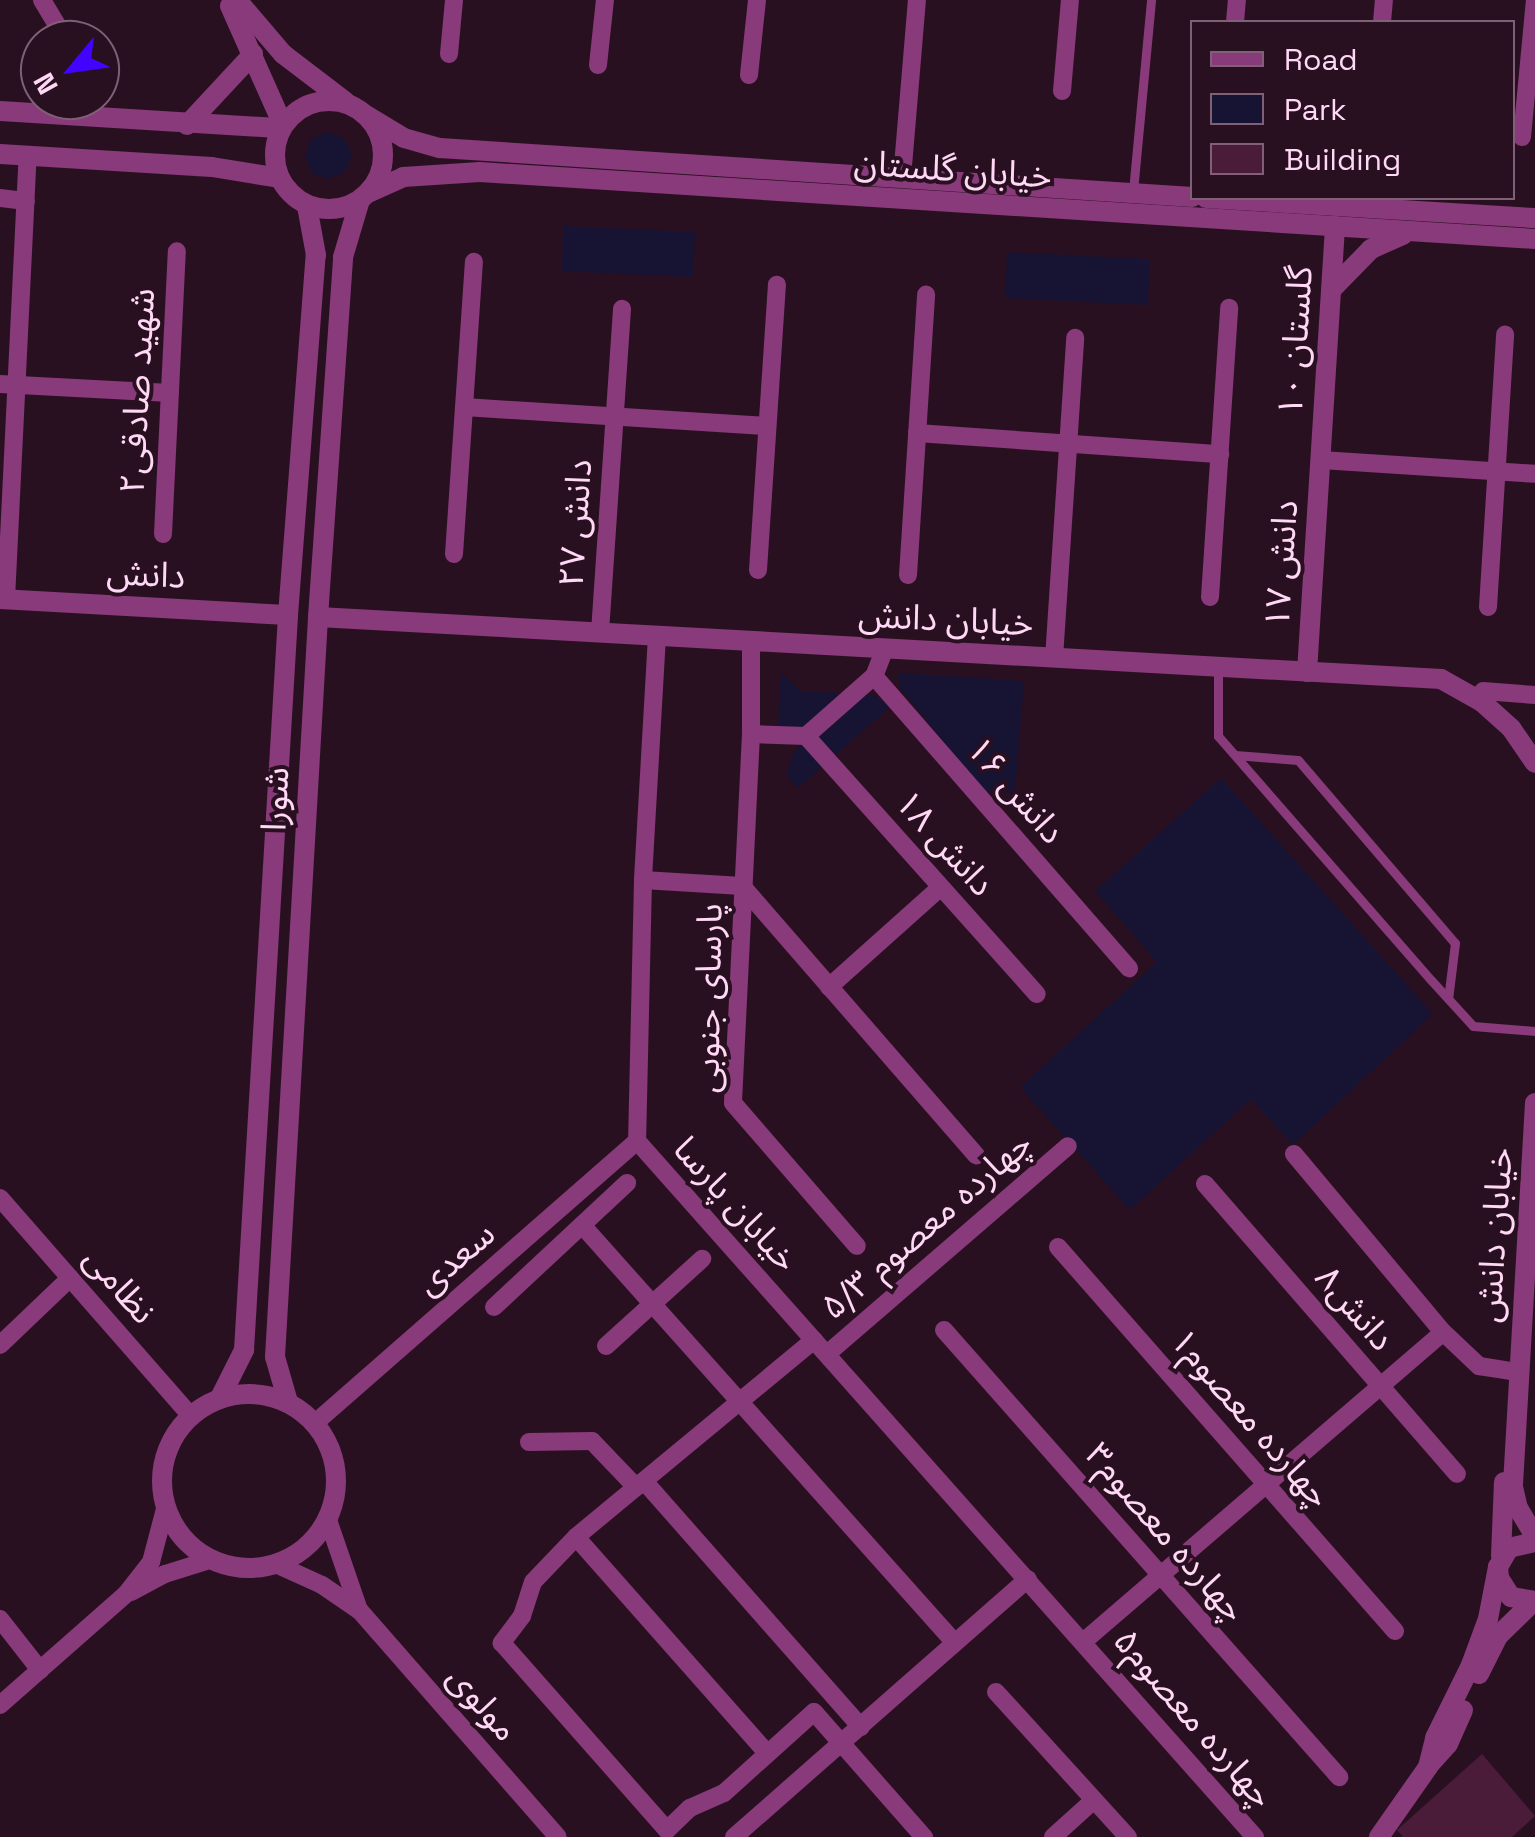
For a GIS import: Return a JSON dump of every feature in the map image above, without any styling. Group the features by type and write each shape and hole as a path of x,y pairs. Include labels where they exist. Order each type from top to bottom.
{"street":[{"path":"226,0 282,127"},
{"name":"خیابان گلستان","path":"237,0 284,54 357,109 404,138 440,148 1190,196"},
{"path":"449,54 454,0"},
{"path":"598,65 604,0"},
{"path":"750,75 757,0"},
{"path":"902,178 917,0"},
{"path":"1062,91 1070,0"},
{"path":"1522,137 1535,0"},
{"path":"187,125 252,54"},
{"path":"309,103 357,109 378,132 384,153 380,174 365,196 325,210 307,206 291,196 278,178 274,157 282,127 309,103"},
{"path":"120,113 187,125 282,127"},
{"path":"212,167 222,148 214,127"},
{"path":"0,154 212,167 278,178"},
{"path":"3,599 8,385 28,156"},
{"name":"خیابان گلستان","path":"365,196 403,177 480,172 1535,239"},
{"name":"شورا","path":"288,1402 275,1357 318,617 344,257 365,196"},
{"path":"0,198 26,201"},
{"path":"1250,200 1535,218"},
{"name":"شورا","path":"220,1398 244,1353 288,615 316,255 307,206"},
{"name":"گلستان ۱۰","path":"1320,460 1335,226"},
{"path":"1331,290 1371,249 1396,235 1423,234"},
{"name":"شهید صادقی۲","path":"163,534 177,251"},
{"path":"454,554 474,262"},
{"path":"758,570 777,285"},
{"path":"908,575 926,295"},
{"name":"دانش ۲۷","path":"600,632 622,308"},
{"path":"1210,597 1230,308"},
{"path":"1488,607 1505,335"},
{"path":"1054,658 1075,338"},
{"path":"8,385 170,393"},
{"path":"464,407 766,426"},
{"path":"917,433 1220,454"},
{"path":"1320,460 1535,474"},
{"name":"دانش ۱۷","path":"1307,672 1320,460"},
{"name":"دانش","path":"3,599 288,615"},
{"name":"خیابان دانش","path":"318,617 1441,679 1482,702 1511,728 1535,763"},
{"name":"خیابان پارسا","path":"657,636 644,880 637,1141 1084,1642"},
{"name":"پارسای جنوبی","path":"751,641 751,734 733,1103 857,1246"},
{"path":"751,734 806,736 874,676 885,648"},
{"name":"دانش ۱۶","path":"874,676 1129,968"},
{"path":"1483,691 1535,695"},
{"name":"دانش ۱۸","path":"806,736 1037,994"},
{"path":"644,880 742,886 976,1155"},
{"path":"829,986 941,886"},
{"name":"خیابان دانش","path":"1535,1103 1529,1312 1517,1372 1513,1487 1518,1508 1535,1539"},
{"name":"سعدی","path":"315,1423 637,1141"},
{"name":"چهارده معصوم ۵/۳","path":"767,1753 724,1792 690,1808 667,1830 502,1643 522,1616 534,1582 576,1536 740,1401 820,1347 1068,1146"},
{"path":"1294,1154 1443,1332 1480,1366 1517,1372"},
{"path":"494,1307 627,1183"},
{"name":"دانش۸","path":"1205,1184 1457,1474"},
{"name":"نظامی","path":"0,1198 190,1414"},
{"path":"582,1225 955,1643"},
{"name":"چهارده معصوم۱","path":"1058,1248 1395,1631"},
{"path":"606,1346 702,1259"},
{"path":"0,1344 70,1278"},
{"name":"چهارده معصوم۳","path":"944,1330 1340,1777"},
{"path":"1084,1642 1443,1332"},
{"path":"244,1353 258,1360 275,1357"},
{"name":"خیابان دانش","path":"1428,1767 1435,1738 1471,1666 1488,1619 1500,1562 1508,1390 1517,1372"},
{"path":"254,1393 288,1402 315,1423 332,1452 337,1487 328,1520 308,1547 278,1565 243,1569 210,1560 183,1539 166,1510 161,1475 170,1442 190,1414 220,1398 254,1393"},
{"path":"530,1442 592,1441 640,1484 861,1727"},
{"path":"0,1706 126,1594 152,1562 166,1510"},
{"path":"328,1520 359,1611"},
{"path":"576,1536 767,1753 814,1712 924,1837"},
{"path":"1534,1601 1522,1601 1503,1588 1500,1562 1518,1542 1535,1539"},
{"path":"126,1594 165,1574 210,1560"},
{"path":"278,1565 322,1585 359,1611"},
{"path":"734,1837 1028,1579"},
{"path":"1380,1837 1448,1744 1498,1636 1534,1601"},
{"name":"مولوی","path":"359,1611 558,1837"},
{"path":"0,1618 40,1670"},
{"name":"چهارده معصوم۵","path":"1084,1642 1255,1837"},
{"path":"996,1692 1128,1837"},
{"path":"1053,1837 1094,1800"}],"lane":[{"path":"1133,193 1152,0"},
{"path":"1218,666 1218,736 1234,755 1473,1026 1535,1031"},
{"path":"1234,755 1298,760 1455,943 1448,1000"}],"green space":[{"path":"327,132 344,138 352,154 346,171 329,179 312,173 305,156 311,139"},
{"path":"563,226 695,232 693,277 562,271"},
{"path":"1007,252 1150,259 1148,305 1005,298"},
{"path":"781,673 801,691 841,693 804,728 778,728"},
{"path":"898,673 1024,681 1015,793 984,792 900,688"},
{"path":"858,695 876,695 889,708 798,788 786,775 795,750"},
{"path":"1221,778 1433,1014 1293,1145 1251,1099 1130,1210 1020,1087 1157,962 1095,891"}],"building":[{"path":"1482,1754 1535,1816 1512,1837 1403,1837 1397,1830"}]}
